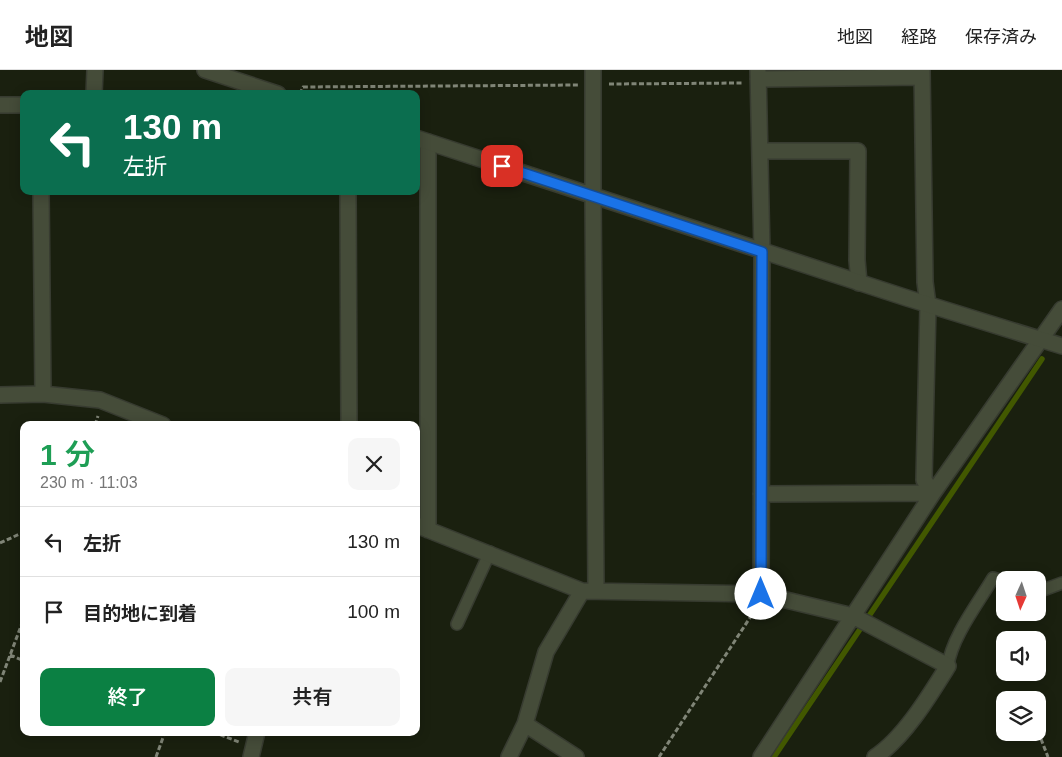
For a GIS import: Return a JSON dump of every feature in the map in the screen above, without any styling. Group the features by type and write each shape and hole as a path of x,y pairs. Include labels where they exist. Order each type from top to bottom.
{"street":[{"path":"94,90 95,70"},
{"path":"205,70 266,90"},
{"path":"763,594 761,494 762,252 758,77 922,73 925,282 928,305 924,480 933,493"},
{"path":"509,757 525,724 546,652 589,591 594,195 593,77"},
{"path":"0,105 20,105"},
{"path":"875,757 887,749 931,693 948,666 853,616 763,594 589,591 422,527 422,140 594,195 762,252 1062,346"},
{"path":"760,152 858,151 859,283"},
{"path":"41,195 43,394"},
{"path":"348,195 349,421"},
{"path":"761,757 933,493 1062,308"},
{"path":"0,395 43,394 100,400 153,421"},
{"path":"761,494 933,493"},
{"path":"525,724 576,757"},
{"path":"252,752 256,736"}],"lane":[{"path":"457,624 490,552"},
{"path":"948,666 949,658 961,633 993,578 996,579"},
{"path":"1046,589 1062,583"}],"path":[{"path":"302,90 303,87 593,77 758,77"},
{"path":"0,543 20,534"},
{"path":"658,757 763,594"},
{"path":"0,682 20,629"},
{"path":"10,656 20,660"},
{"path":"156,757 164,736"},
{"path":"221,736 252,752"},
{"path":"1041,741 1048,757"}],"waterway":[{"path":"774,757 1042,359"}],"route":[{"path":"502,166 762,252 761,594"}]}
